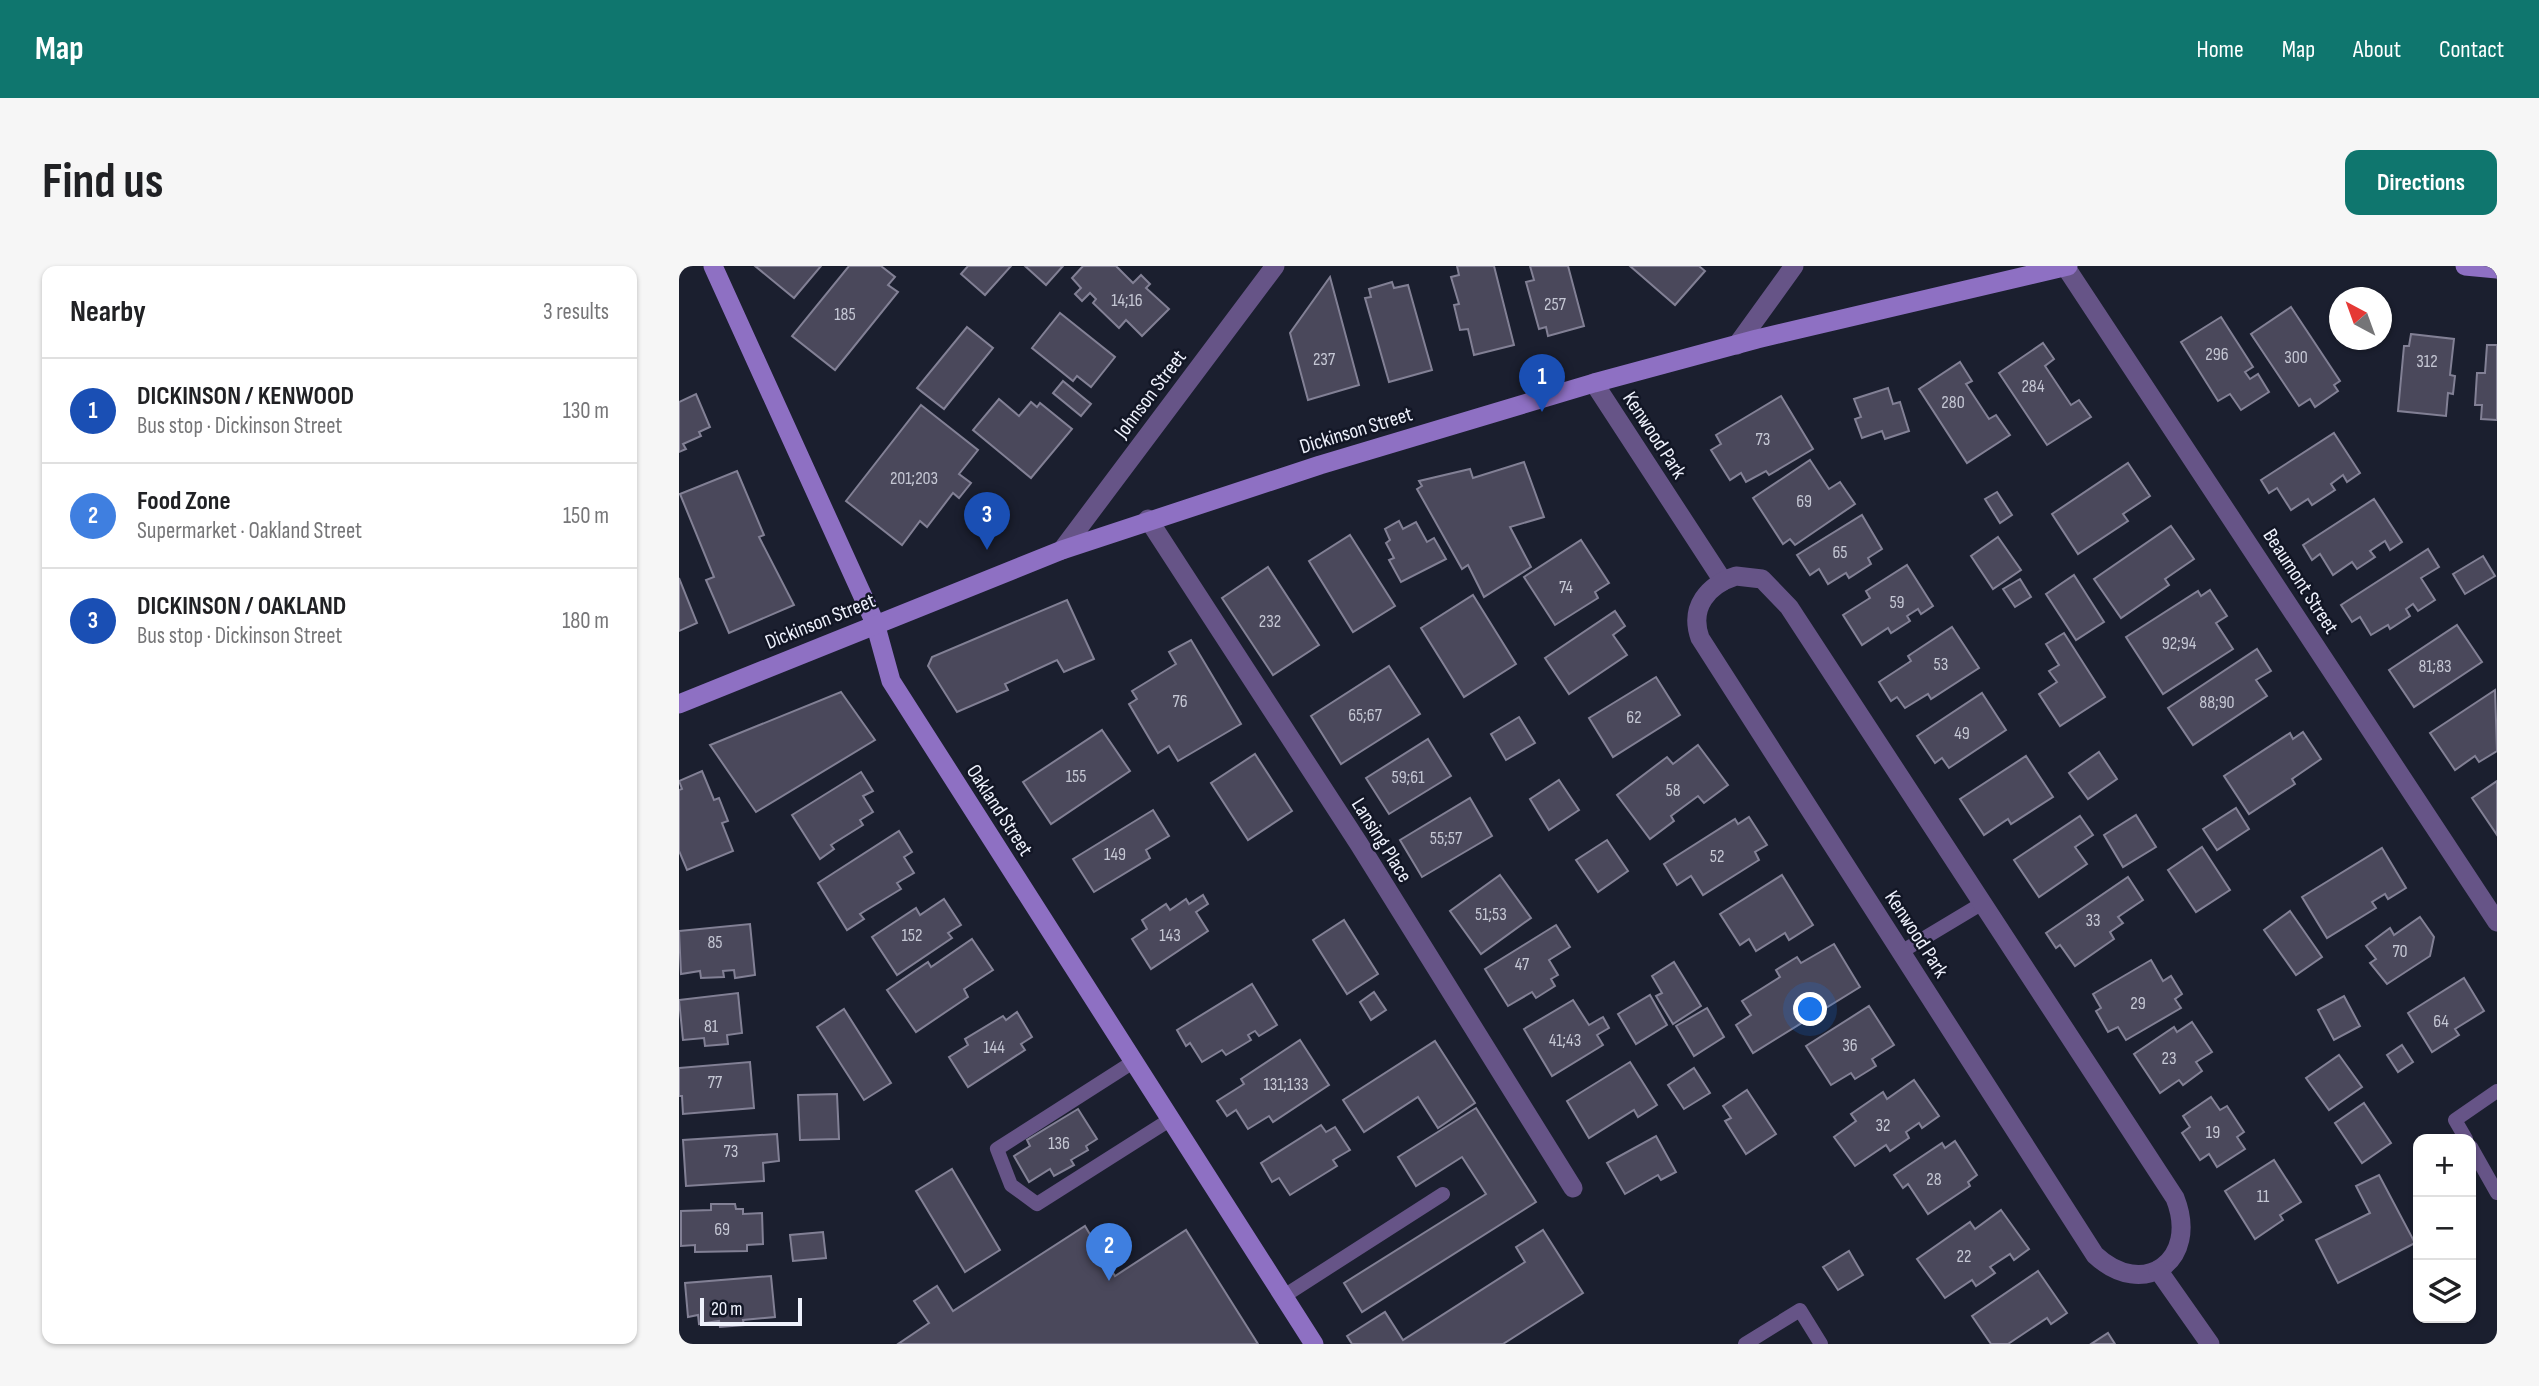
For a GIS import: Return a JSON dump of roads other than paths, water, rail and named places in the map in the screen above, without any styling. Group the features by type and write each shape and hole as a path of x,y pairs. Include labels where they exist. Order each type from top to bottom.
{"main road":[{"name":"Oakland Street","path":"713,266 875,623 891,681 1314,1344"},
{"name":"Dickinson Street","path":"679,704 875,623 1149,519 1594,383 1737,345 2066,266"},
{"path":"2465,266 2497,269"}],"street":[{"name":"Johnson Street","path":"1062,550 1275,266"},
{"path":"1737,345 1794,266"},
{"name":"Beaumont Street","path":"2066,266 2496,919"},
{"name":"Kenwood Park","path":"1594,383 1723,581 1709,591 1699,605 1700,638 2095,1255 2120,1271 2138,1274 2158,1270"},
{"name":"Lansing Place","path":"1149,519 1359,844 1573,1188"},
{"path":"1723,581 1737,576 1762,579 1789,607 2175,1198 2182,1224 2179,1248 2158,1270 2210,1344"}],"lane":[{"path":"1901,952 1981,904"},
{"path":"1133,1062 997,1149 1011,1185 1037,1204 1171,1119"},
{"path":"2463,1134 2455,1119 2497,1090"},
{"path":"2476,1156 2497,1193"},
{"path":"1284,1297 1443,1194"},
{"path":"1745,1344 1800,1310 1821,1344"}],"place":[{"name":"DICKINSON / KENWOOD","path":"1542,412"},
{"name":"DICKINSON / OAKLAND","path":"987,550"},
{"name":"Food Zone","path":"1109,1281"}]}
